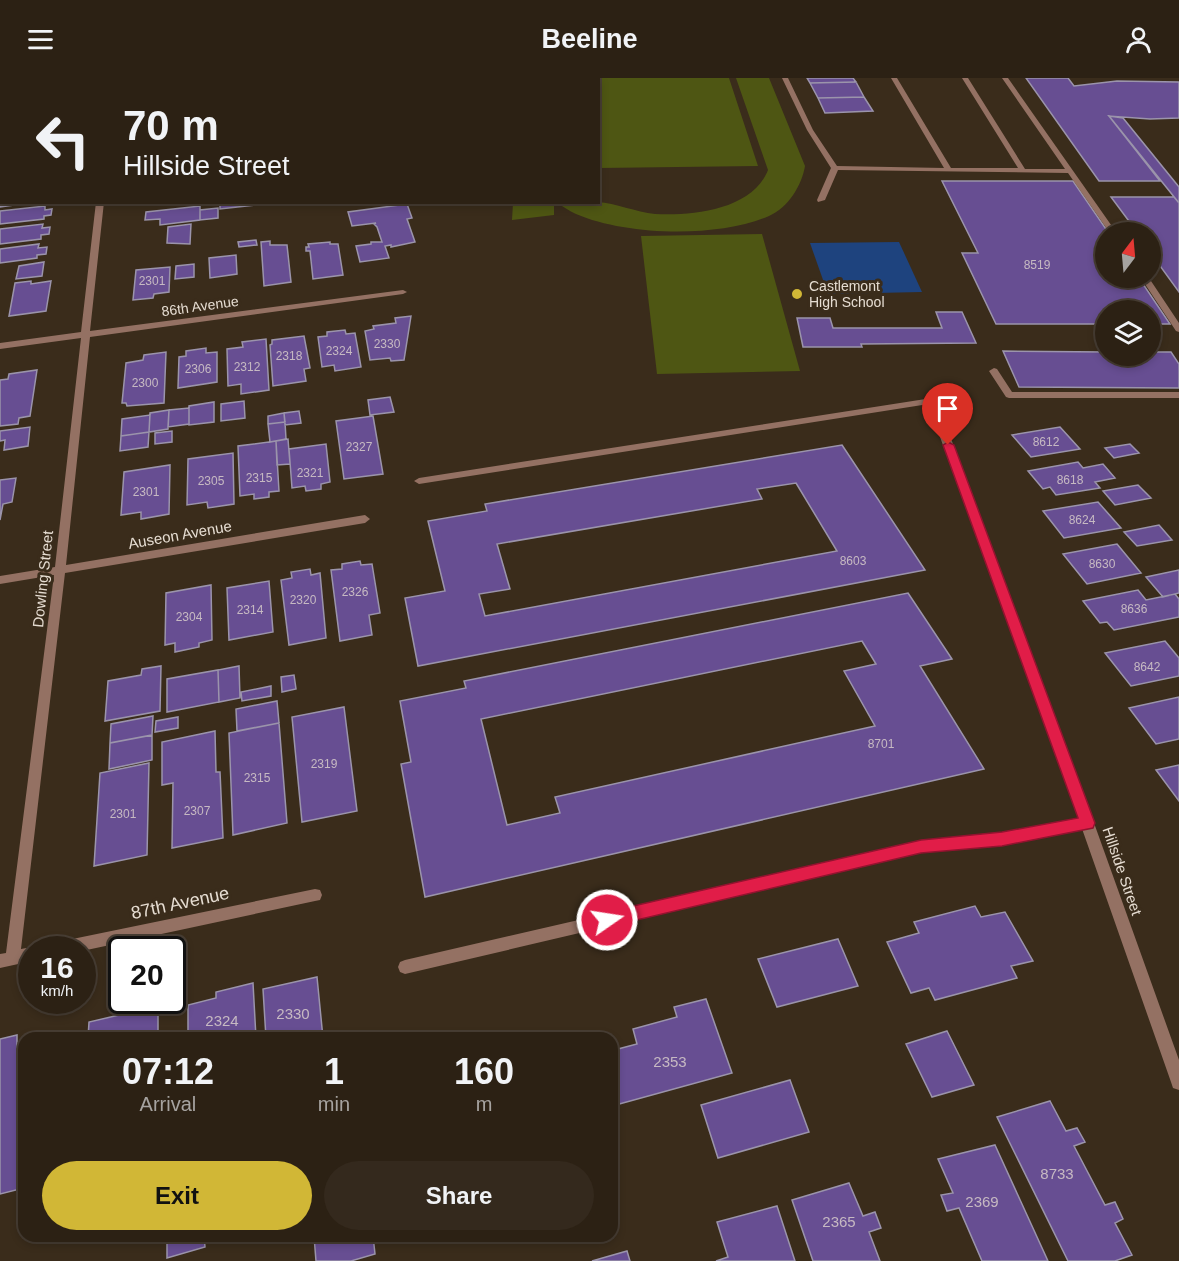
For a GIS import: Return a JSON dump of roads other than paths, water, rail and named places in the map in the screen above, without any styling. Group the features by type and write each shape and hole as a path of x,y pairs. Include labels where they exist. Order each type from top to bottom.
{"street":[{"path":"785,78 810,129 835,168"},
{"path":"894,78 949,170"},
{"path":"965,78 1023,171"},
{"path":"1005,78 1105,222"},
{"path":"835,168 1069,171"},
{"path":"821,200 835,168"},
{"name":"Dowling Street","path":"6,960 60,570 100,204"},
{"path":"1152,288 1179,329"},
{"name":"86th Avenue","path":"0,346 403,292"},
{"path":"994,371 1009,395 1179,395"},
{"name":"Hillside Street","path":"419,481 932,401 1087,823 1179,1082"},
{"name":"Auseon Avenue","path":"0,580 365,519"},
{"path":"405,967 921,847 1002,839 1087,823"},
{"name":"87th Avenue","path":"96,941 315,895"}],"water":[{"path":"899,242 922,292 828,294 810,243"}],"place":[{"name":"Castlemont High School","path":"797,294"}]}
